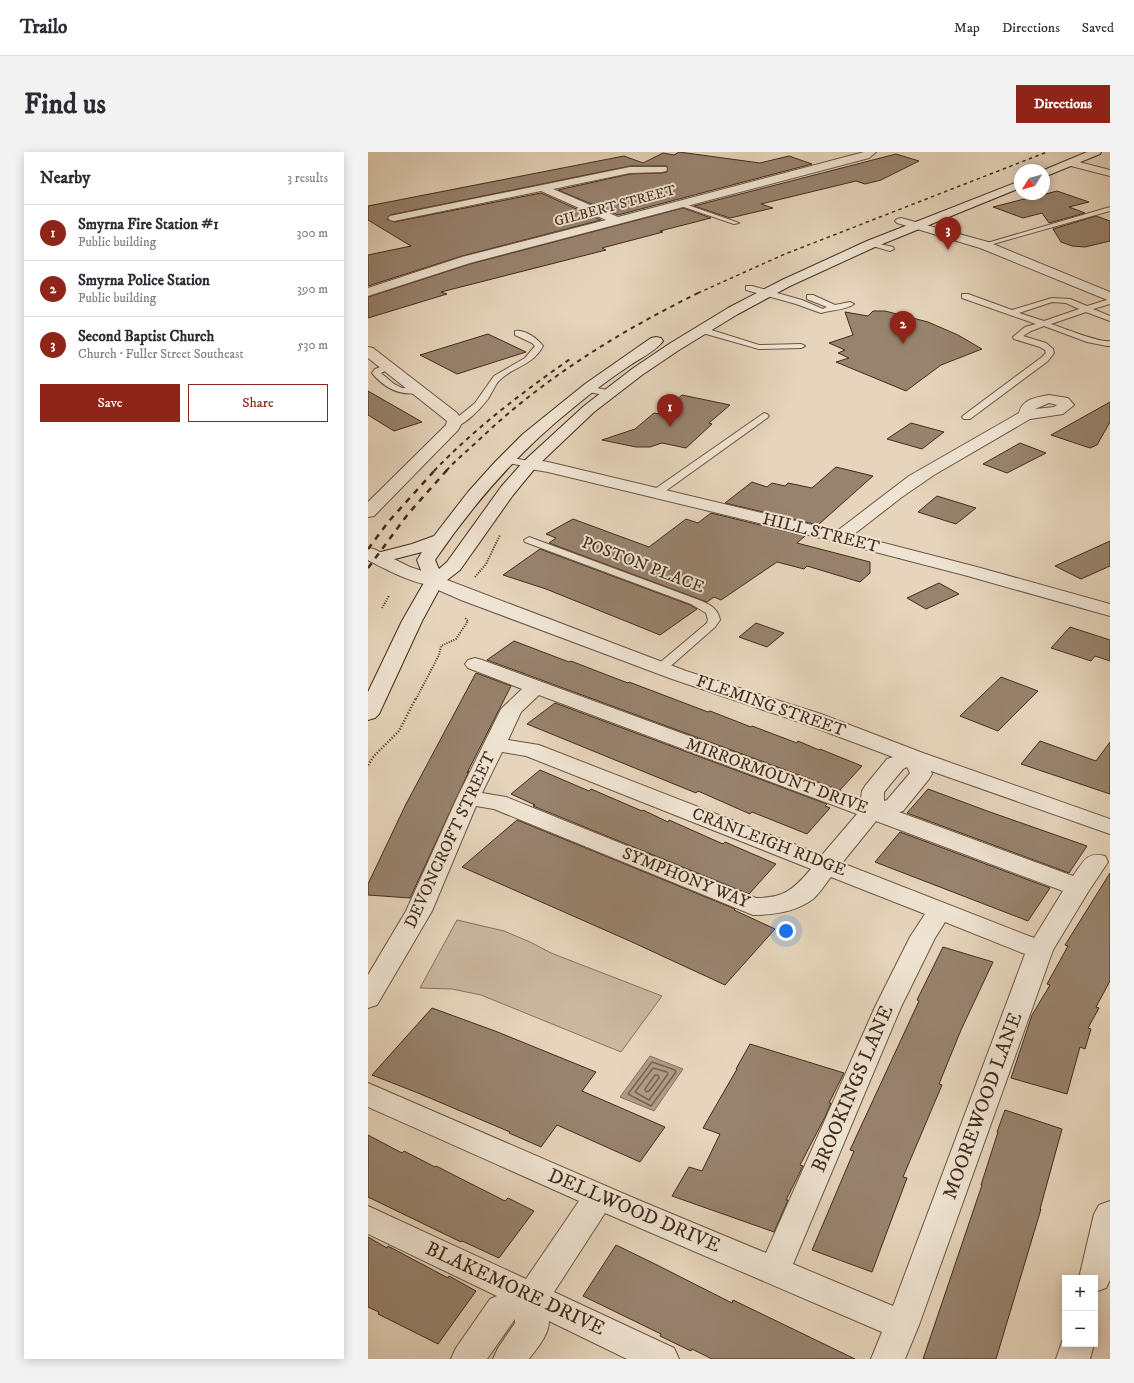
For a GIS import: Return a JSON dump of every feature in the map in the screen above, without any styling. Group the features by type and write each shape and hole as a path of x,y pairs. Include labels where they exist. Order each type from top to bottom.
{"street":[{"name":"GILBERT STREET","path":"368,292 466,260 865,156 871,152"},
{"path":"1050,165 1074,152"},
{"path":"1050,168 1071,163 1096,152"},
{"path":"1071,163 1110,173"},
{"path":"394,218 630,170 662,169"},
{"path":"735,296 748,288 821,254 1014,176"},
{"path":"368,714 412,621 434,581 454,566 507,490 530,464 566,429 609,393 662,355 702,330 772,291 871,244 1014,186"},
{"path":"542,188 617,221"},
{"path":"900,221 984,245 1110,296"},
{"path":"434,581 426,560 438,540 462,509 505,460 542,424 587,389 664,336"},
{"path":"368,351 455,418 455,424 453,427 368,512"},
{"path":"840,537 914,481 943,463 1001,432 1026,415"},
{"name":"HILL STREET","path":"530,464 922,557 1106,606"},
{"path":"374,556 418,548 438,540"},
{"name":"FLEMING STREET","path":"374,556 404,571 434,581 468,596 661,668 813,719 916,758 1110,827"},
{"name":"MIRRORMOUNT DRIVE","path":"475,664 536,688 1078,887"},
{"name":"DEVONCROFT STREET","path":"368,998 419,911 468,798 512,709 536,688"},
{"name":"CRANLEIGH RIDGE","path":"495,744 531,750 827,865 1040,950"},
{"path":"872,811 895,806 921,774 916,758"},
{"name":"SYMPHONY WAY","path":"468,798 498,802 753,906 767,907 793,901 805,892 872,811"},
{"name":"MOOREWOOD LANE","path":"888,1359 902,1325 1040,950 1078,887 1096,862"},
{"name":"BROOKINGS LANE","path":"774,1271 888,1007 923,937 940,910"},
{"name":"DELLWOOD DRIVE","path":"368,1094 599,1197 902,1325"},
{"path":"510,1359 532,1326 532,1297 599,1197"},
{"path":"1096,1275 1110,1214"},
{"name":"BLAKEMORE DRIVE","path":"368,1219 662,1359"},
{"path":"468,1359 502,1309 532,1297"},
{"path":"1073,1359 1076,1347"}],"lane":[{"path":"680,204 736,223"},
{"path":"984,245 1110,209"},
{"path":"871,244 890,249"},
{"path":"748,288 808,297 834,307"},
{"path":"772,291 799,302 818,312 850,304"},
{"path":"965,296 1090,340 1110,343"},
{"path":"1013,312 1052,300 1067,301 1110,319"},
{"path":"967,417 1045,359 1050,353 1049,349 1043,345 1017,337 1028,329 1110,301"},
{"path":"702,330 759,346 801,346"},
{"path":"455,424 481,402 490,384 500,375 528,360 536,353 540,346 535,341 518,333"},
{"path":"587,389 609,393"},
{"path":"656,493 764,416"},
{"path":"505,460 530,464"},
{"name":"POSTON PLACE","path":"529,540 695,602 711,610 714,615 714,620 710,625 661,668"}],"path":[{"path":"382,608 389,596"},
{"path":"368,765 374,756 399,731 439,655 441,646 456,639 460,635 468,621 465,618"}],"shaded area":[{"path":"457,920 504,931 551,953 662,996 621,1052 481,995 452,989 420,988"}],"water":[{"path":"650,1056 683,1069 654,1111 620,1097"}],"building":[{"path":"679,152 760,163 789,156 812,164 618,215 558,190 630,174 667,172 667,166 630,166 390,215 387,219 394,222 541,193 601,220 462,256 368,286 368,255 411,246 368,220 368,206 624,156 643,163 663,153 674,155"},
{"path":"896,154 919,161 881,180 865,184 856,181 761,204 773,208 730,218 694,206"},
{"path":"1057,191 1089,202 1069,207 1085,213 1049,223 1042,213 1023,218 993,207 1020,200 1050,200 1050,193"},
{"path":"683,208 711,218 602,248 606,250 441,292 447,294 368,318 368,297 470,264"},
{"path":"1096,216 1110,221 1110,241 1085,247 1072,246 1061,242 1053,229"},
{"path":"873,311 885,311 928,322 958,335 982,349 941,365 906,391 836,362 849,358 838,353 845,350 829,343 853,335 845,312 868,316"},
{"path":"488,334 526,352 457,374 420,355"},
{"path":"368,391 422,422 394,431 368,415"},
{"path":"682,395 730,405 709,423 712,424 686,448 662,443 650,447 636,447 602,440 635,429 654,413 660,414"},
{"path":"1110,402 1110,422 1097,445 1090,448 1051,435"},
{"path":"911,423 944,432 922,449 887,439"},
{"path":"1020,443 1046,453 1007,473 983,464"},
{"path":"836,467 873,476 818,525 725,503 752,482 767,487 772,483 785,486 788,483 812,488"},
{"path":"937,496 976,508 956,524 918,512"},
{"path":"711,513 805,536 797,543 870,562 870,573 860,582 807,566 804,569 777,562 721,600 714,597 707,602 549,543 556,538 546,534 573,519 649,547 686,519 698,523"},
{"path":"1110,541 1110,566 1081,579 1055,566"},
{"path":"540,549 690,605 697,609 660,635 546,589 503,575"},
{"path":"939,583 959,594 926,609 907,598"},
{"path":"756,623 784,633 767,647 739,637"},
{"path":"1070,627 1110,640 1110,661 1095,656 1091,661 1051,648"},
{"path":"514,641 708,712 710,711 797,743 798,741 862,766 840,790 487,660"},
{"path":"476,673 511,686 467,773 469,771 410,898 368,895 368,884 406,804"},
{"path":"1001,677 1038,691 998,731 960,716"},
{"path":"555,703 827,804 825,806 830,808 807,834 752,812 750,814 698,791 696,793 527,724"},
{"path":"1040,741 1096,761 1110,742 1110,794 1021,764"},
{"path":"540,770 589,791 591,789 642,811 643,810 668,822 669,820 723,844 725,842 776,864 749,894 533,806 535,805 511,794"},
{"path":"928,789 1087,846 1069,873 907,813"},
{"path":"517,820 735,909 734,910 775,929 725,985 462,867"},
{"path":"900,832 1050,888 1028,921 875,862"},
{"path":"1110,873 1110,981 1096,1007 1099,1008 1088,1028 1091,1029 1085,1049 1080,1047 1067,1094 1011,1078 1032,1015 1050,985 1047,984 1068,946 1065,945"},
{"path":"943,947 993,962 961,1030 939,1084 942,1085 903,1177 907,1178 872,1272 812,1250 854,1151 850,1150 919,1001 917,1000"},
{"path":"432,1008 495,1031 596,1072 582,1091 665,1127 640,1162 557,1125 541,1147 509,1133 510,1132 372,1075"},
{"path":"750,1044 844,1073 829,1103 831,1103 825,1117 800,1165 803,1166 786,1200 788,1200 774,1232 672,1196 689,1167 702,1171 720,1134 703,1128"},
{"path":"1005,1110 1062,1129 1041,1209 996,1359 923,1359 982,1185"},
{"path":"368,1135 402,1153 404,1151 435,1167 436,1166 505,1201 508,1198 534,1211 499,1258 462,1241 461,1242 368,1197"},
{"path":"368,1237 448,1278 449,1276 476,1291 438,1344 378,1314 379,1312 368,1307"},
{"path":"616,1245 732,1303 733,1300 855,1359 712,1359 692,1349 691,1351 660,1336 661,1334 583,1296"}],"railway":[{"path":"698,293 785,254 1047,152"},
{"path":"447,470 506,416 558,375 613,339 698,293"},
{"path":"435,470 466,440 500,411 573,357"},
{"path":"368,549 389,521 435,470"},
{"path":"368,568 408,514 447,470"}],"place":[{"name":"Second Baptist Church","path":"948,250"},
{"name":"Smyrna Police Station","path":"903,344"},
{"name":"Smyrna Fire Station #1","path":"670,427"}]}
